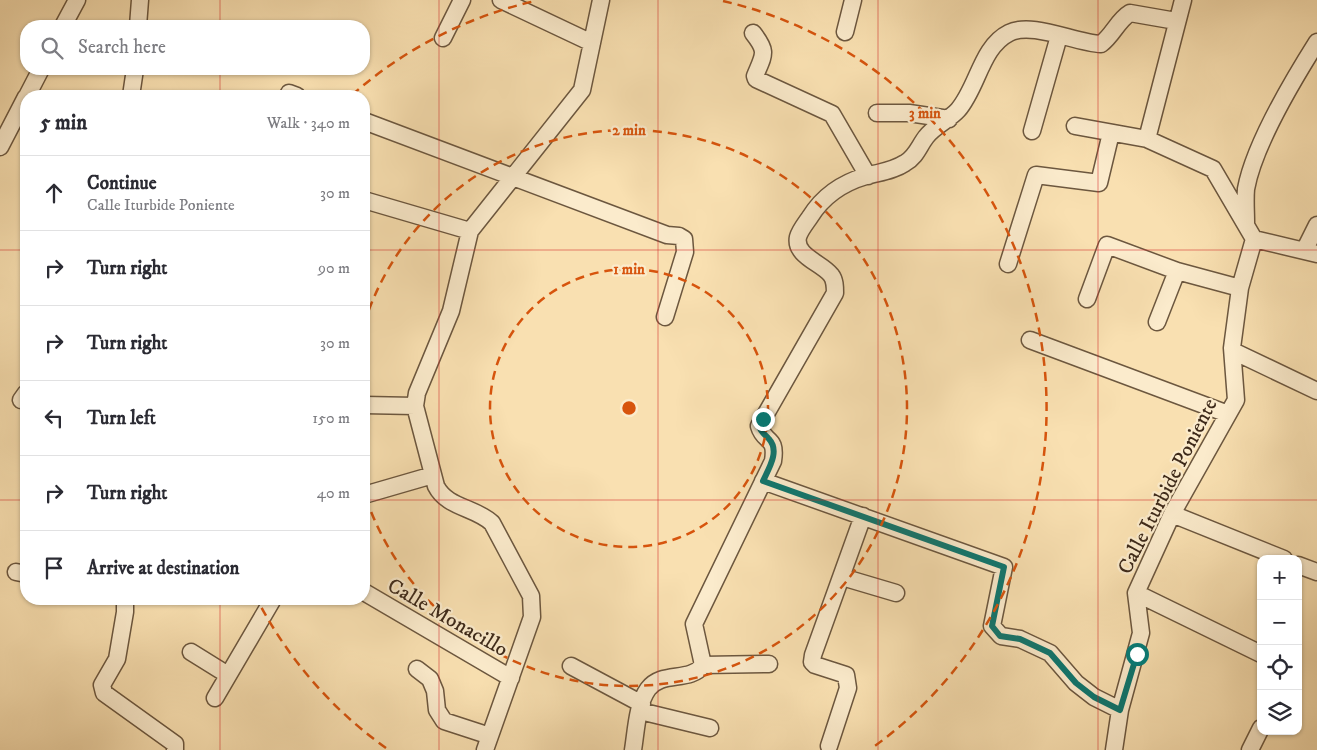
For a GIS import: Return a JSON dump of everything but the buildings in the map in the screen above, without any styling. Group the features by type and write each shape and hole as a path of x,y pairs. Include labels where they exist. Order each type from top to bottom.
{"street":[{"path":"66,20 77,0"},
{"path":"138,20 140,0"},
{"path":"443,38 462,0"},
{"path":"501,0 592,43"},
{"path":"417,669 430,679 435,691 437,710 444,721 488,743 532,617 531,596 492,523 483,515 450,502 441,496 433,475 416,406 417,392 451,310 470,231 582,90 600,0"},
{"path":"845,32 853,0"},
{"path":"1147,140 1176,21 1183,0"},
{"path":"633,750 641,707 647,690 654,683 662,679 691,674 699,671 703,665 694,624 773,461 774,448 770,439 761,432 759,426 835,293 831,275 804,254 799,246 798,238 814,211 830,193 852,181 894,169 915,156 926,136 949,119 967,98 989,52 998,40 1009,33 1026,28 1101,44 1108,39 1124,16 1130,12 1176,21"},
{"path":"753,33 763,45 765,52 755,76 756,79 832,114 868,176"},
{"path":"1032,131 1059,36"},
{"path":"1246,224 1246,190 1250,174 1280,106 1315,49"},
{"path":"30,90 38,75"},
{"path":"132,90 134,75"},
{"path":"0,147 20,109"},
{"path":"877,113 909,113 949,119"},
{"path":"370,123 667,235 679,236 684,239 686,245 665,317"},
{"path":"1075,126 1147,140 1213,169 1254,239 1311,252 1317,226"},
{"path":"1008,264 1036,175 1099,183 1111,133"},
{"path":"370,202 470,231"},
{"name":"Calle Iturbide Poniente","path":"1114,750 1120,710 1141,633 1136,594 1172,514 1236,400 1233,351 1240,288 1254,239"},
{"path":"1086,299 1107,245 1177,271 1240,288"},
{"path":"1157,322 1177,271"},
{"path":"1030,340 1228,414"},
{"path":"1233,351 1317,391"},
{"path":"370,405 416,406"},
{"path":"370,493 433,475"},
{"path":"763,481 1004,567 992,626 1000,636 1020,639 1050,653 1076,683 1094,697 1120,710"},
{"path":"1172,514 1274,555"},
{"path":"829,746 848,688 848,680 846,675 815,665 812,662 863,516"},
{"path":"1302,566 1317,572"},
{"path":"842,577 896,593"},
{"path":"1136,594 1257,652"},
{"name":"Calle Monacillo","path":"370,596 511,678"},
{"path":"215,698 269,605"},
{"path":"125,606 117,659 102,685 104,693 175,744 175,750"},
{"path":"191,652 228,675"},
{"path":"703,665 769,664"},
{"path":"571,666 641,707 710,728"},
{"path":"1250,750 1258,735"}],"route":[{"path":"763,419 759,426 761,432 770,439 774,448 773,461 763,481 1004,567 992,626 1000,636 1020,639 1050,653 1076,683 1094,697 1120,710 1137,654"}]}
